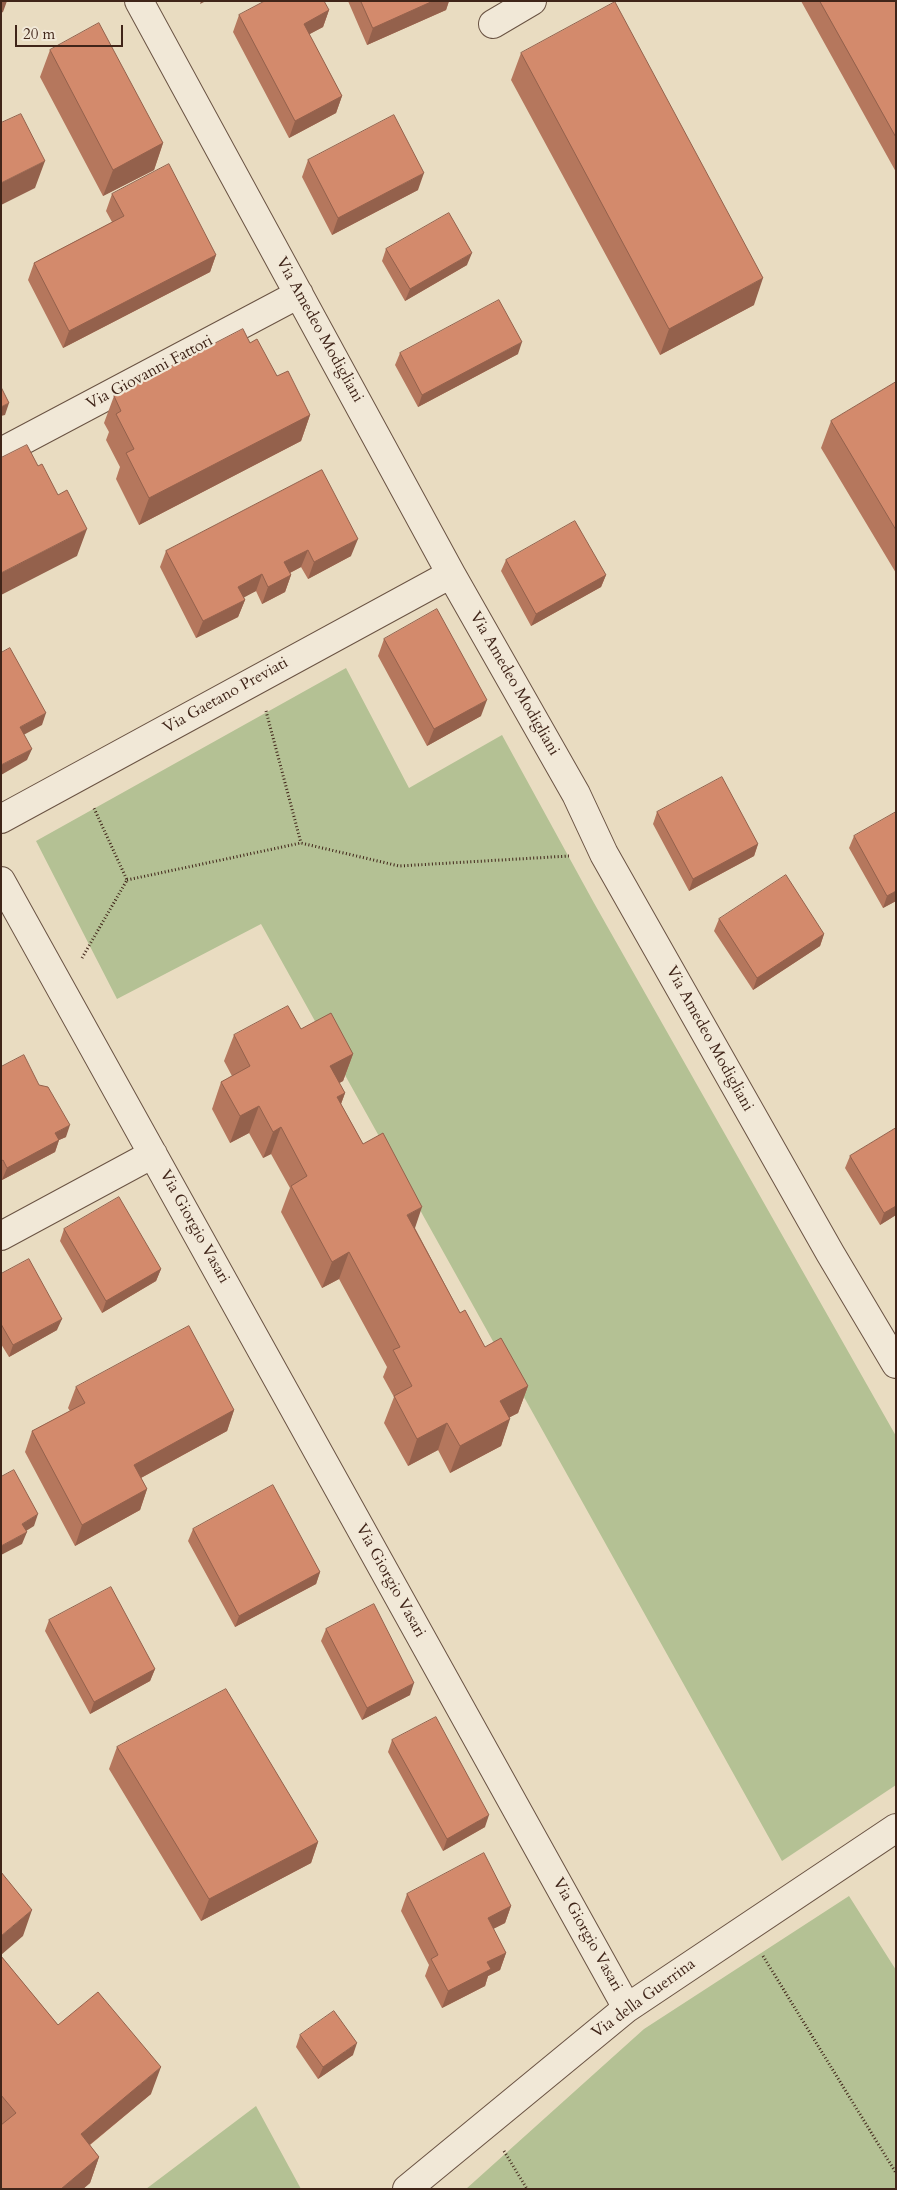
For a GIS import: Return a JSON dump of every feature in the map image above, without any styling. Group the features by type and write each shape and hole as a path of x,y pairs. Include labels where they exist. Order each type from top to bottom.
{"street":[{"name":"Via Amedeo Modigliani","path":"139,1 451,574 576,794 604,854 825,1244 896,1364"},
{"path":"493,24 532,1"},
{"name":"Via Giovanni Fattori","path":"1,452 299,294"},
{"name":"Via Gaetano Previati","path":"1,818 451,574"},
{"name":"Via Giorgio Vasari","path":"1,881 627,2008"},
{"name":"Via Giorgio Vasari","path":"1,1236 153,1154"},
{"name":"Via della Guerrina","path":"407,2189 627,2008 896,1828"}],"path":[{"path":"257,679 301,843"},
{"path":"80,776 127,880"},
{"path":"62,991 127,880 301,843 399,866 604,854"},
{"path":"746,1928 896,2173"},
{"path":"487,2123 527,2189"}],"green space":[{"path":"346,668 409,788 502,735 594,903 896,1436 896,1785 782,1861 261,924 117,999 36,841"},
{"path":"849,1896 896,1970 896,2189 466,2189 644,2029"},
{"path":"256,2106 301,2189 146,2189"}],"building":[{"path":"265,1 324,1 329,10 304,24 342,96 295,121 239,15"},
{"path":"361,1 433,1 373,28"},
{"path":"820,1 896,1 896,137"},
{"path":"615,2 763,278 669,329 521,53"},
{"path":"99,23 163,143 113,170 50,50"},
{"path":"21,114 45,161 1,183 1,123"},
{"path":"394,115 424,173 338,218 308,160"},
{"path":"169,164 216,255 69,331 34,263 124,216 112,194"},
{"path":"449,213 472,253 410,289 386,249"},
{"path":"499,300 522,342 422,395 400,353"},
{"path":"243,329 250,343 257,339 277,376 288,371 310,415 149,498 126,453 134,449 116,414 121,411 114,396"},
{"path":"896,382 896,530 831,421"},
{"path":"1,387 9,403 1,407"},
{"path":"27,445 38,466 42,464 58,495 67,490 87,529 1,573 1,458"},
{"path":"322,470 358,539 314,562 308,550 284,562 291,575 268,587 262,574 238,587 245,600 203,621 166,551"},
{"path":"575,521 606,575 536,614 506,560"},
{"path":"437,609 487,700 434,729 384,639"},
{"path":"10,648 46,713 20,727 32,749 1,765 1,653"},
{"path":"722,777 758,844 693,879 657,812"},
{"path":"896,812 896,891 887,896 854,836"},
{"path":"786,875 824,934 757,978 719,919"},
{"path":"288,1006 301,1029 331,1013 353,1054 330,1066 345,1093 337,1097 363,1144 383,1133 422,1207 407,1215 460,1313 465,1310 485,1347 501,1338 528,1386 500,1401 510,1419 460,1446 447,1423 417,1439 394,1396 412,1386 393,1350 400,1347 349,1252 332,1262 291,1186 307,1176 281,1127 273,1132 259,1106 240,1116 221,1082 250,1066 234,1035"},
{"path":"24,1055 39,1085 48,1087 70,1125 55,1133 59,1140 7,1168 3,1160 1,1161 1,1067"},
{"path":"896,1128 896,1206 884,1213 850,1156"},
{"path":"119,1197 161,1269 106,1301 64,1229"},
{"path":"29,1259 62,1319 13,1345 1,1324 1,1274"},
{"path":"189,1326 234,1410 134,1465 147,1489 82,1525 32,1431 85,1403 76,1387"},
{"path":"14,1470 38,1514 22,1524 27,1532 1,1546 1,1477"},
{"path":"273,1485 320,1572 239,1616 193,1529"},
{"path":"111,1587 155,1669 94,1702 49,1620"},
{"path":"374,1604 414,1683 367,1708 326,1629"},
{"path":"226,1689 318,1842 209,1899 117,1747"},
{"path":"436,1717 489,1815 447,1839 392,1740"},
{"path":"484,1853 511,1906 488,1918 506,1953 487,1962 491,1969 448,1991 431,1959 438,1955 407,1894"},
{"path":"1,1872 32,1910 1,1936"},
{"path":"1,1956 58,2025 98,1992 161,2067 81,2134 99,2157 61,2189 1,2189 1,2125 16,2113 1,2095"},
{"path":"334,2011 357,2043 323,2067 300,2035"}]}
